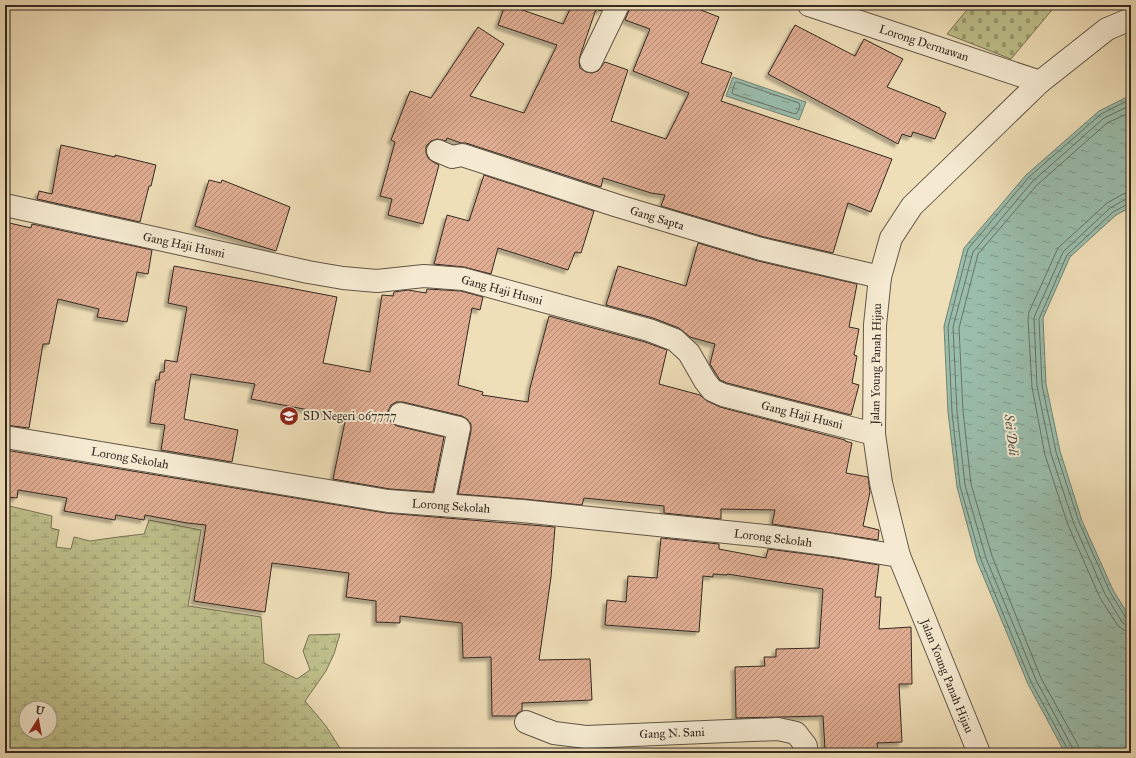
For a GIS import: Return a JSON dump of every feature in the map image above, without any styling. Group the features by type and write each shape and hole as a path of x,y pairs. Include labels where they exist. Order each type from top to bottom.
{"street":[{"path":"591,61 618,5"},
{"name":"Lorong Dermawan","path":"809,5 1040,82"},
{"name":"Jalan Young Panah Hijau","path":"979,753 899,556 881,482 874,434 875,325 880,277 890,238 912,206 1040,82 1107,29 1131,19"},
{"name":"Gang Sapta","path":"438,150 452,157 462,155 618,206 761,249 880,277"},
{"name":"Gang Haji Husni","path":"5,205 308,272 343,278 377,281 424,276 463,279 649,330 675,340 689,353 712,390 724,396 874,434"},
{"path":"400,414 459,428 443,505"},
{"name":"Lorong Sekolah","path":"5,437 388,501 522,512 765,536 899,556"},
{"name":"Gang N. Sani","path":"526,722 554,733 586,737 778,729 796,733 806,746 806,753"}],"green space":[{"path":"971,5 1056,5 1011,59 947,34"},
{"path":"5,505 52,516 51,528 59,530 56,547 71,549 74,537 90,541 144,534 149,520 201,530 188,606 261,617 264,663 297,679 310,670 303,651 309,635 340,634 334,654 326,671 305,701 326,726 343,753 5,753"}],"water":[{"path":"733,77 806,102 799,120 726,96"},
{"name":"Sei Deli","path":"1131,95 1131,207 1116,215 1070,257 1043,318 1046,384 1060,451 1082,521 1113,590 1131,619 1131,753 1065,753 1028,684 977,561 957,487 948,412 944,326 964,248 1026,175 1099,111"}],"building":[{"path":"505,5 563,24 572,5 604,5 601,11 596,9 580,56 580,68 586,72 592,73 598,71 605,62 628,70 611,121 666,139 689,93 633,71 650,29 625,20 630,5 688,5 719,17 701,63 732,73 721,101 892,159 871,212 848,203 833,253 764,237 661,206 665,195 651,193 603,178 601,187 447,138 446,141 437,139 431,141 426,146 428,158 439,165 423,224 388,215 392,199 380,196 395,142 391,140 410,91 431,98 478,27 504,44 470,96 524,113 557,45 498,25"},
{"path":"795,25 855,56 864,39 903,59 887,87 940,108 940,110 946,113 935,139 913,132 911,137 902,134 898,144 768,74"},
{"path":"61,145 115,157 115,155 156,165 140,222 37,199 39,191 52,194"},
{"path":"484,175 594,211 581,253 575,252 568,270 498,248 491,274 464,267 434,264 447,215 469,221"},
{"path":"209,180 221,183 222,180 290,207 276,251 195,226"},
{"path":"5,222 31,228 32,224 152,250 148,274 137,272 127,322 97,317 99,309 58,299 49,344 43,344 29,428 5,425 5,286 10,261 5,260"},
{"path":"698,243 758,261 857,284 849,327 859,329 854,355 857,356 852,383 859,385 851,415 720,380 710,364 715,344 690,337 679,328 653,318 606,305 618,266 686,286"},
{"path":"174,266 337,297 323,363 370,372 382,295 393,296 394,292 408,290 426,293 427,289 461,291 483,297 480,310 472,308 458,385 483,392 482,395 528,402 530,388 549,316 645,342 667,350 659,384 700,395 707,401 720,407 852,443 846,473 868,477 870,492 863,526 879,530 878,540 772,524 775,510 721,509 721,519 664,513 664,506 584,498 582,505 458,494 471,431 471,424 462,416 403,402 396,402 391,405 388,411 388,418 392,423 397,426 444,437 433,492 390,489 333,479 346,417 251,399 255,384 191,374 184,419 238,430 232,462 161,450 165,425 150,423 156,380 159,380 160,372 164,372 165,360 177,362 187,307 168,303"},
{"path":"5,450 386,513 555,527 551,577 539,660 590,659 592,700 522,703 522,711 516,716 492,716 491,657 463,658 462,623 400,616 400,623 376,622 376,601 346,597 349,573 272,563 265,612 194,601 206,525 145,515 144,520 116,515 115,520 64,511 67,498 18,490 17,498 5,497"},
{"path":"661,538 719,544 719,549 766,558 768,549 879,565 875,597 881,597 879,629 911,627 912,684 899,684 902,742 877,743 878,750 832,752 832,749 825,749 823,716 736,718 735,667 765,666 764,657 776,657 776,649 819,648 823,589 727,574 713,574 713,577 703,576 699,632 605,625 607,600 626,602 628,576 657,578"}],"place":[{"name":"SD Negeri 067777","path":"289,416"}]}
